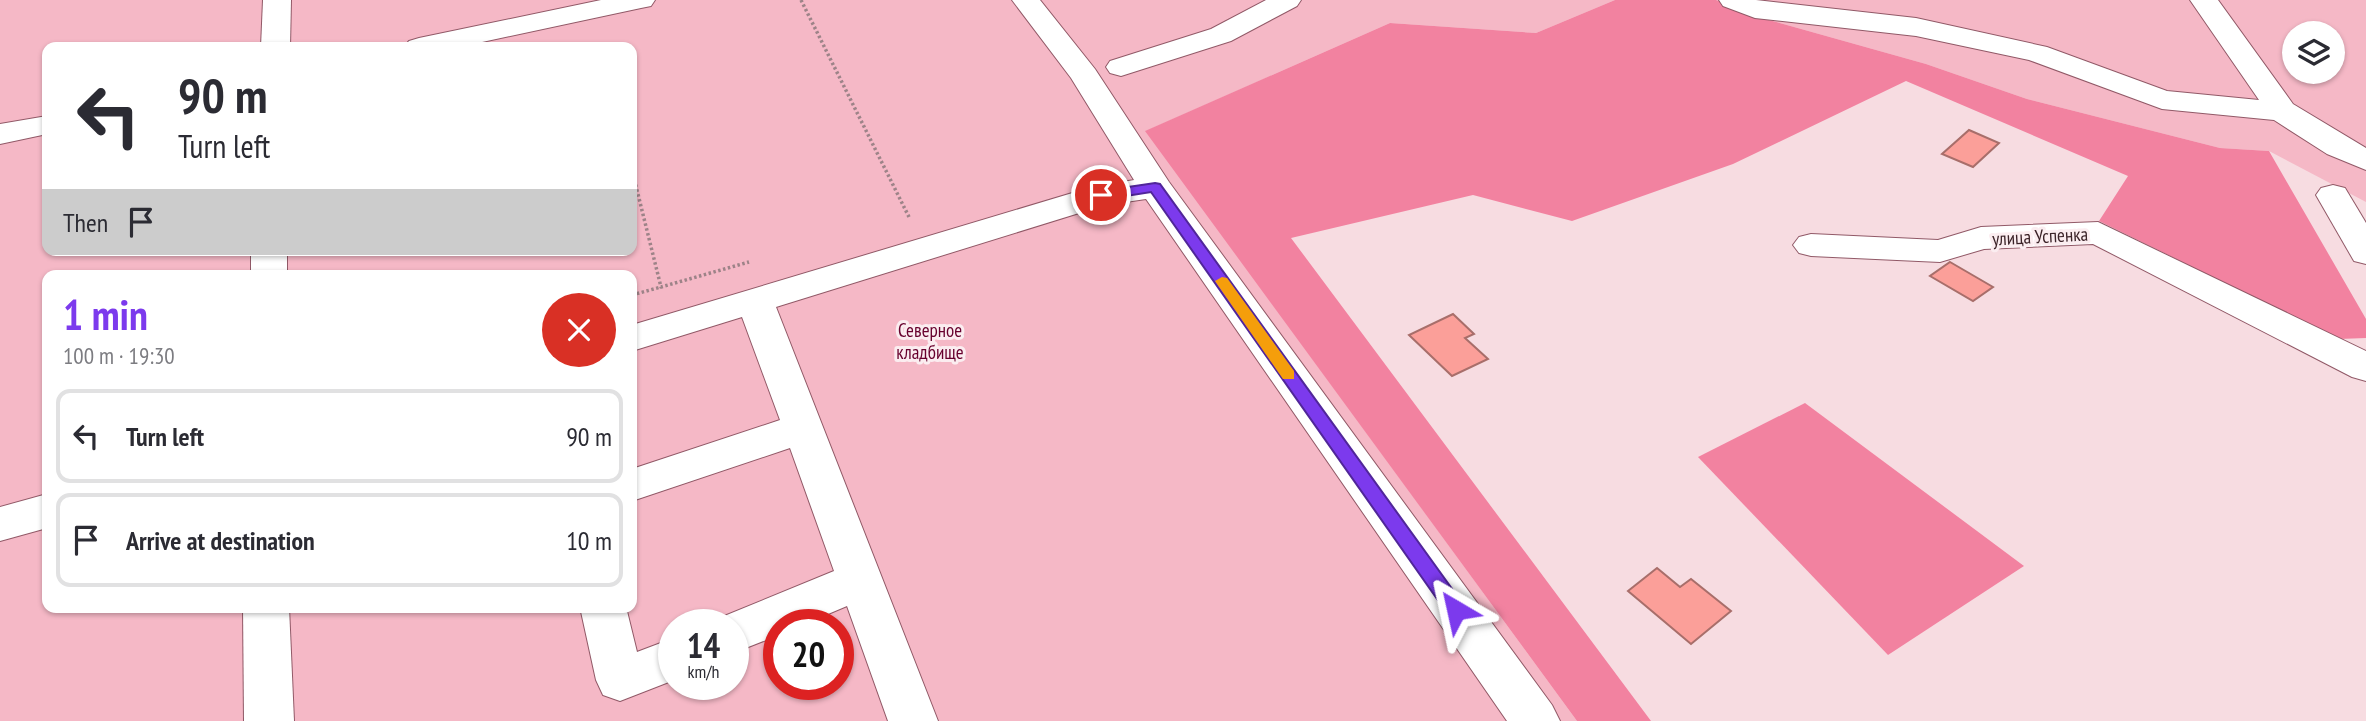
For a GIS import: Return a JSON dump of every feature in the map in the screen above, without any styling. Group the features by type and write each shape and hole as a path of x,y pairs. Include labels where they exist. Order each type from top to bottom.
{"street":[{"path":"276,42 277,0"},
{"path":"443,42 641,0"},
{"path":"1026,0 1084,75 1155,187 1535,721"},
{"path":"1121,66 1221,35 1287,0"},
{"path":"1732,0 1755,10 1916,27 2037,53 2162,100 2282,111"},
{"path":"2204,0 2282,111 2338,147 2366,160"},
{"path":"0,134 42,126"},
{"path":"637,336 753,281 1101,195 1155,187"},
{"path":"2333,195 2366,253"},
{"name":"улица Успенка","path":"1811,244 1940,251 1980,239 2098,233 2366,367"},
{"path":"753,281 802,428 914,721"},
{"path":"637,483 802,428"},
{"path":"0,524 42,512"},
{"path":"749,626 860,580"},
{"path":"266,613 269,721"},
{"path":"604,613 620,680 658,665"}],"path":[{"path":"801,0 908,217"},
{"path":"637,190 661,287"},
{"path":"895,220 922,213"},
{"path":"637,294 661,287 753,281"}],"green space":[{"name":"Северное кладбище","path":"0,0 1615,0 1536,33 1390,23 1146,131 1577,721 0,721"},
{"path":"1716,0 2366,0 2366,202 2269,151 2220,148 2027,99 1926,64 1769,20"}],"shaded area":[{"path":"1615,0 1716,0 1769,20 1926,64 2027,99 2220,148 2269,151 2366,319 2366,338 2339,339 2099,221 2128,176 1906,81 1733,164 1572,221 1473,195 1291,238 1651,721 1577,721 1145,131 1390,23 1536,33"},
{"path":"1805,403 2024,566 1888,655 1698,457"}],"building":[{"path":"1969,130 1999,143 1973,167 1942,154"},
{"path":"1950,262 1993,287 1973,301 1930,276"},
{"path":"1453,314 1474,334 1465,338 1488,359 1452,376 1409,335"},
{"path":"1657,568 1680,587 1691,579 1731,611 1691,644 1628,591"}],"slow traffic":[{"path":"1222,281 1289,375"}],"route":[{"path":"1101,195 1155,187 1456,610"}]}
